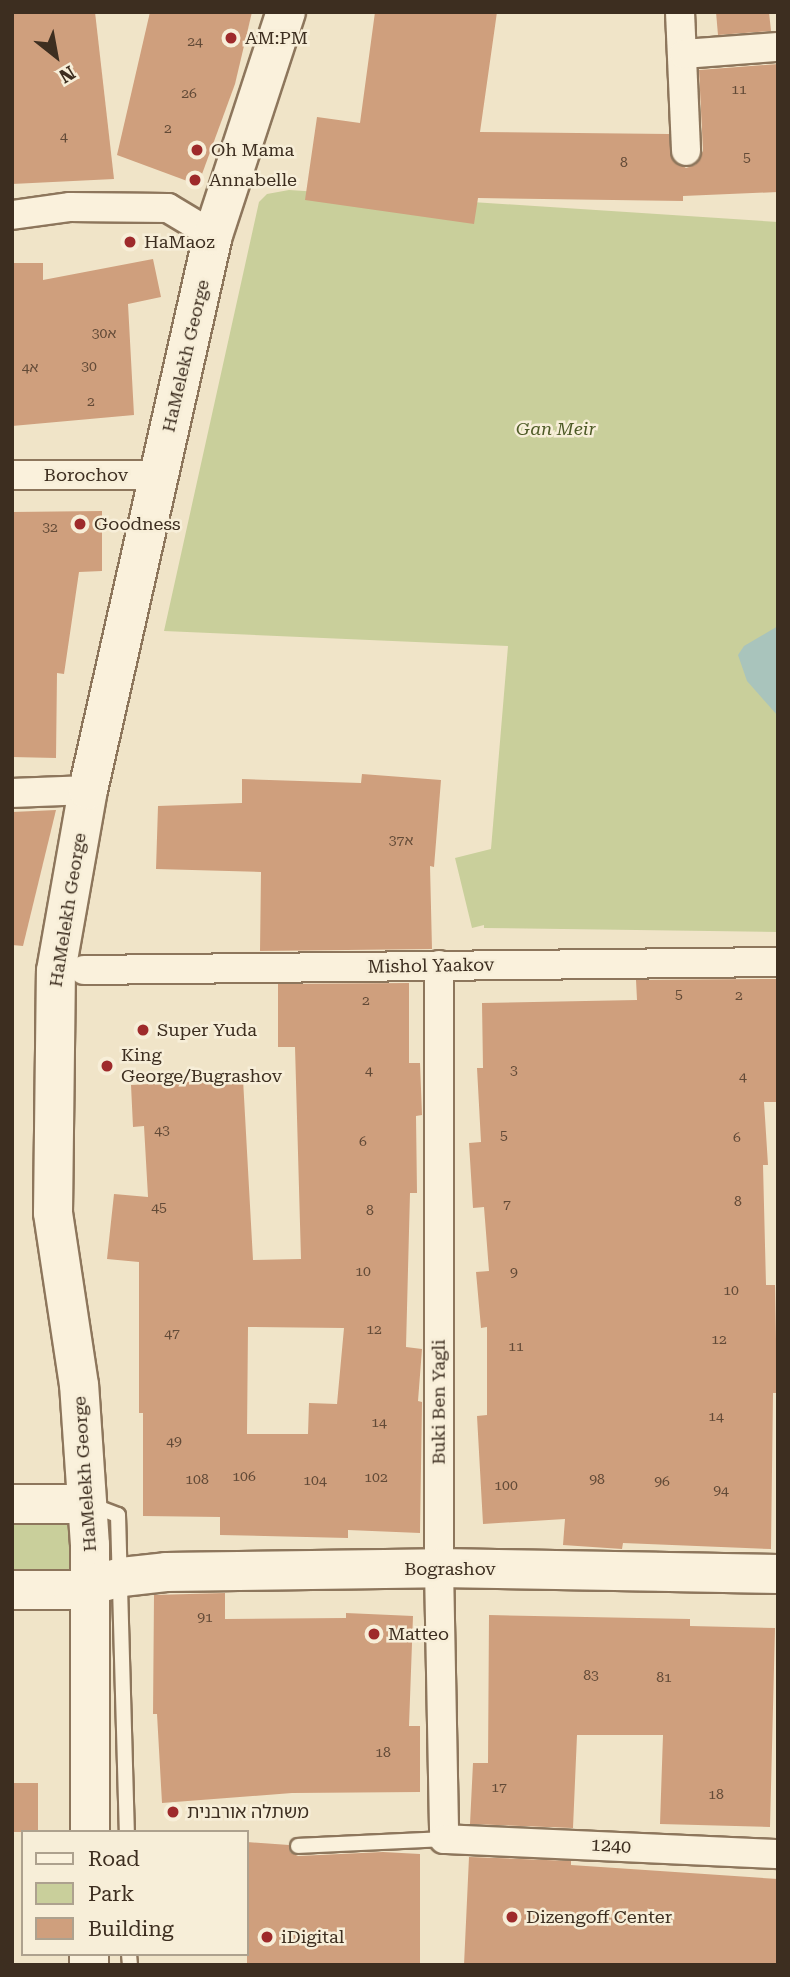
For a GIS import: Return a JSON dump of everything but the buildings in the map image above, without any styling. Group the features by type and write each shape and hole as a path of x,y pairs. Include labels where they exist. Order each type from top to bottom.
{"street":[{"name":"HaMelekh George","path":"90,1830 107,1582 103,1509 79,1385 52,1213 55,980 88,790 213,235 286,12"},
{"path":"680,12 684,54 685,151"},
{"path":"684,54 778,47"},
{"path":"12,215 69,207 168,208 213,235"},
{"name":"Borochov","path":"12,475 160,475"},
{"path":"12,793 88,790"},
{"name":"Mishol Yaakov","path":"84,970 778,962"},
{"name":"Buki Ben Yagli","path":"439,965 439,1568 444,1839"},
{"path":"12,1504 103,1509"},
{"name":"Bograshov","path":"12,1590 73,1590 166,1572 439,1568 778,1574"},
{"name":"1240","path":"444,1839 778,1854"}],"lane":[{"name":"HaMelekh George","path":"107,1582 127,1830"},
{"path":"299,1846 444,1839"}],"green space":[{"name":"Gan Meir","path":"289,190 778,222 778,932 484,928 484,925 472,928 455,858 491,849 508,646 164,631 259,202 267,194"},
{"path":"12,1513 76,1513 76,1583 12,1583"}],"water":[{"path":"778,626 778,716 747,681 738,655 744,646"}],"place":[{"name":"AM:PM","path":"231,38"},
{"name":"Oh Mama","path":"197,150"},
{"name":"Annabelle","path":"195,180"},
{"name":"HaMaoz","path":"130,242"},
{"name":"Goodness","path":"80,524"},
{"name":"Super Yuda","path":"143,1030"},
{"name":"King George/Bugrashov","path":"107,1066"},
{"name":"Matteo","path":"374,1634"},
{"name":"משתלה אורבנית","path":"173,1812"},
{"name":"Dizengoff Center","path":"512,1917"},
{"name":"iDigital","path":"267,1937"}]}
